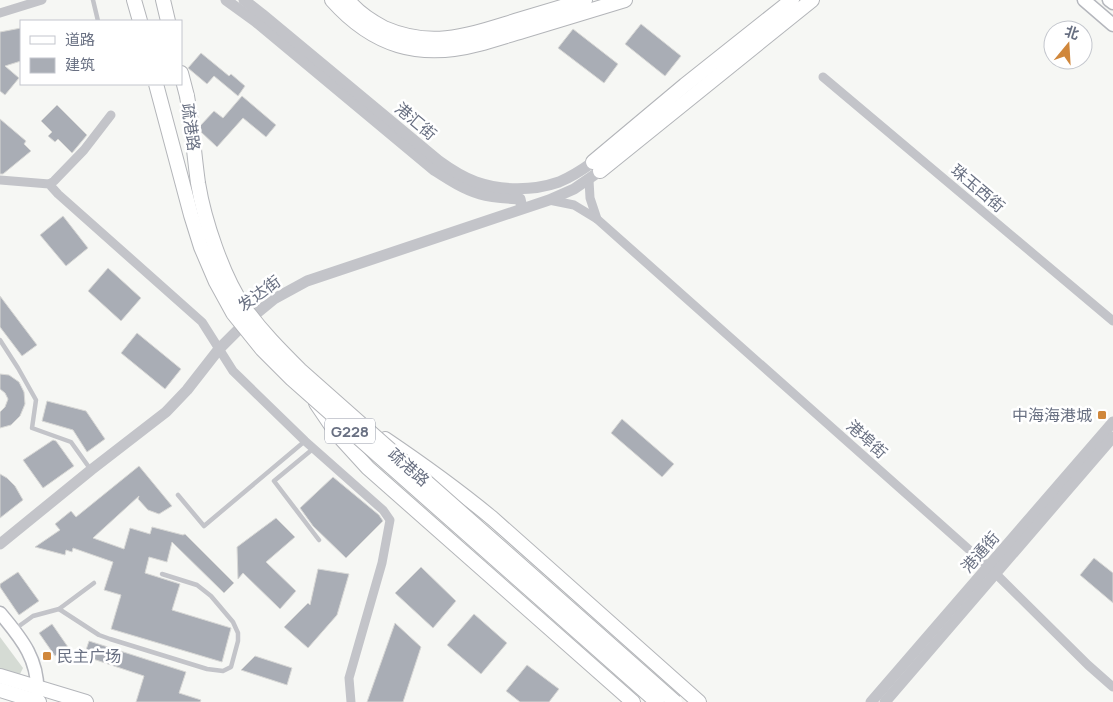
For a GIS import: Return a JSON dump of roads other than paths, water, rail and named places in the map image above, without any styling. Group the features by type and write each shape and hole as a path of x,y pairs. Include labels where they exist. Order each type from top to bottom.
{"main road":[{"path":"134,0 140,20"},
{"path":"163,0 168,20"},
{"path":"332,0 355,23 388,42 412,49 440,51 479,44 625,0"},
{"path":"348,0 377,24 392,31 423,39 439,39 476,33 585,0"},
{"path":"597,167 685,85 792,0"},
{"path":"597,167 812,0"},
{"path":"1084,0 1113,25"},
{"path":"1109,0 1113,3"},
{"name":"疏港路","path":"182,77 192,124 198,184 213,241 227,276 244,306 270,341 300,370 675,702"},
{"name":"疏港路","path":"156,85 201,247 216,282 233,314 262,349 292,379 657,702"},
{"path":"311,396 337,434 368,468 633,702"},
{"path":"355,419 430,469 486,512 698,702"},
{"path":"0,613 14,630 36,668 37,698"},
{"path":"0,676 37,698"},
{"path":"0,690 37,698 86,702"}],"street":[{"path":"0,13 42,0"},
{"name":"港汇街","path":"226,0 255,21 434,170 454,183 479,194 499,198 520,199 542,187 578,172 597,167"},
{"name":"港汇街","path":"244,0 439,161 456,173 476,182 498,188 520,199"},
{"name":"珠玉西街","path":"823,77 1113,321"},
{"path":"0,180 49,184 84,150 111,115"},
{"name":"发达街","path":"0,544 166,412 187,390 220,349 247,321 274,299 307,281 520,199 549,200 574,189 588,180 597,167"},
{"path":"588,180 590,198 597,219"},
{"path":"49,184 202,322 232,371 383,510 390,520 382,563 349,678 351,702"},
{"name":"港埠街","path":"549,200 574,205 597,219 992,570 1113,687"},
{"name":"港通街","path":"884,702 1113,422"},
{"name":"港通街","path":"871,702 1113,437"}],"lane":[{"path":"93,0 98,20"},
{"path":"0,340 36,400 32,428 71,442 91,470"},
{"path":"178,495 204,526 305,440"},
{"path":"314,448 274,481 319,540"},
{"path":"59,609 99,635 110,639 207,668 223,671 230,668 238,641 238,634 233,622 212,596 204,590 162,574"},
{"path":"14,630 33,616 59,609 94,583"}],"place":[{"name":"中海海港城","path":"1102,415"},
{"name":"民主广场","path":"47,656"}]}
